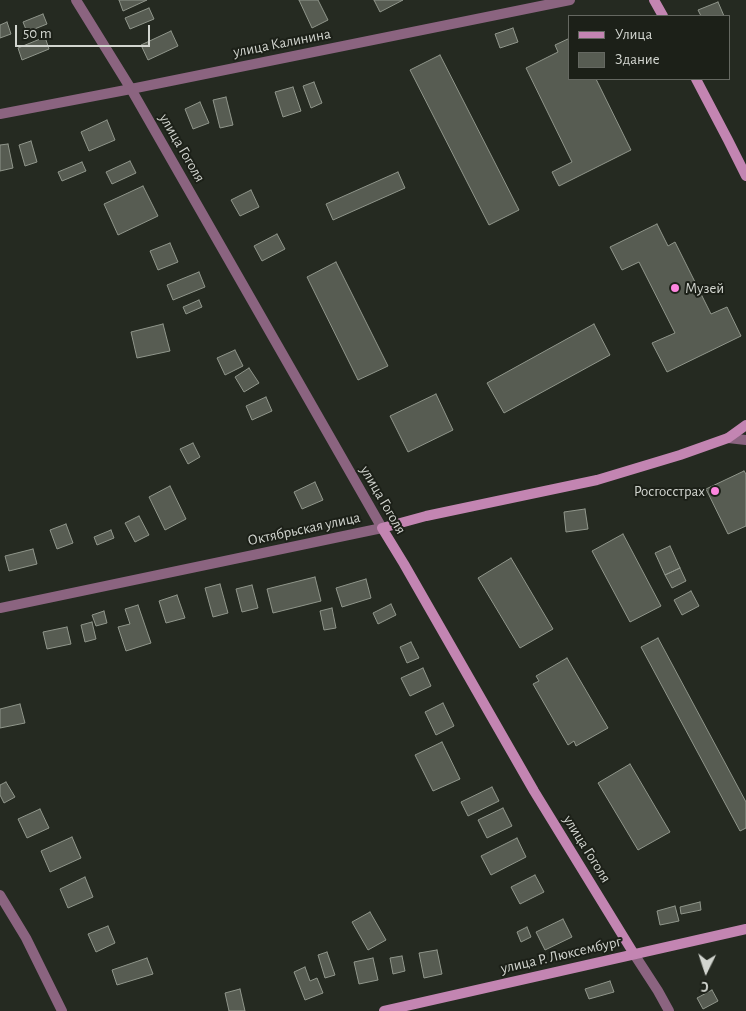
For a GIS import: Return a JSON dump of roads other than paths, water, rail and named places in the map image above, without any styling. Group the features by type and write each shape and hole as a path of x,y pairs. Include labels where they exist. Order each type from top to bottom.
{"street":[{"name":"улица Гоголя","path":"76,0 132,89 534,791 669,1011"},
{"name":"улица Калинина","path":"0,114 570,0"},
{"path":"654,0 662,15"},
{"path":"697,80 746,176"},
{"name":"Октябрьская улица","path":"0,608 382,528 426,516 598,480 728,438 746,425"},
{"name":"Октябрьская улица","path":"728,438 746,440"},
{"path":"0,895 26,938 62,1011"},
{"name":"улица Р. Люксембург","path":"384,1011 746,929"}],"place":[{"name":"Музей","path":"675,288"},
{"name":"Росгосстрах","path":"715,491"}]}
